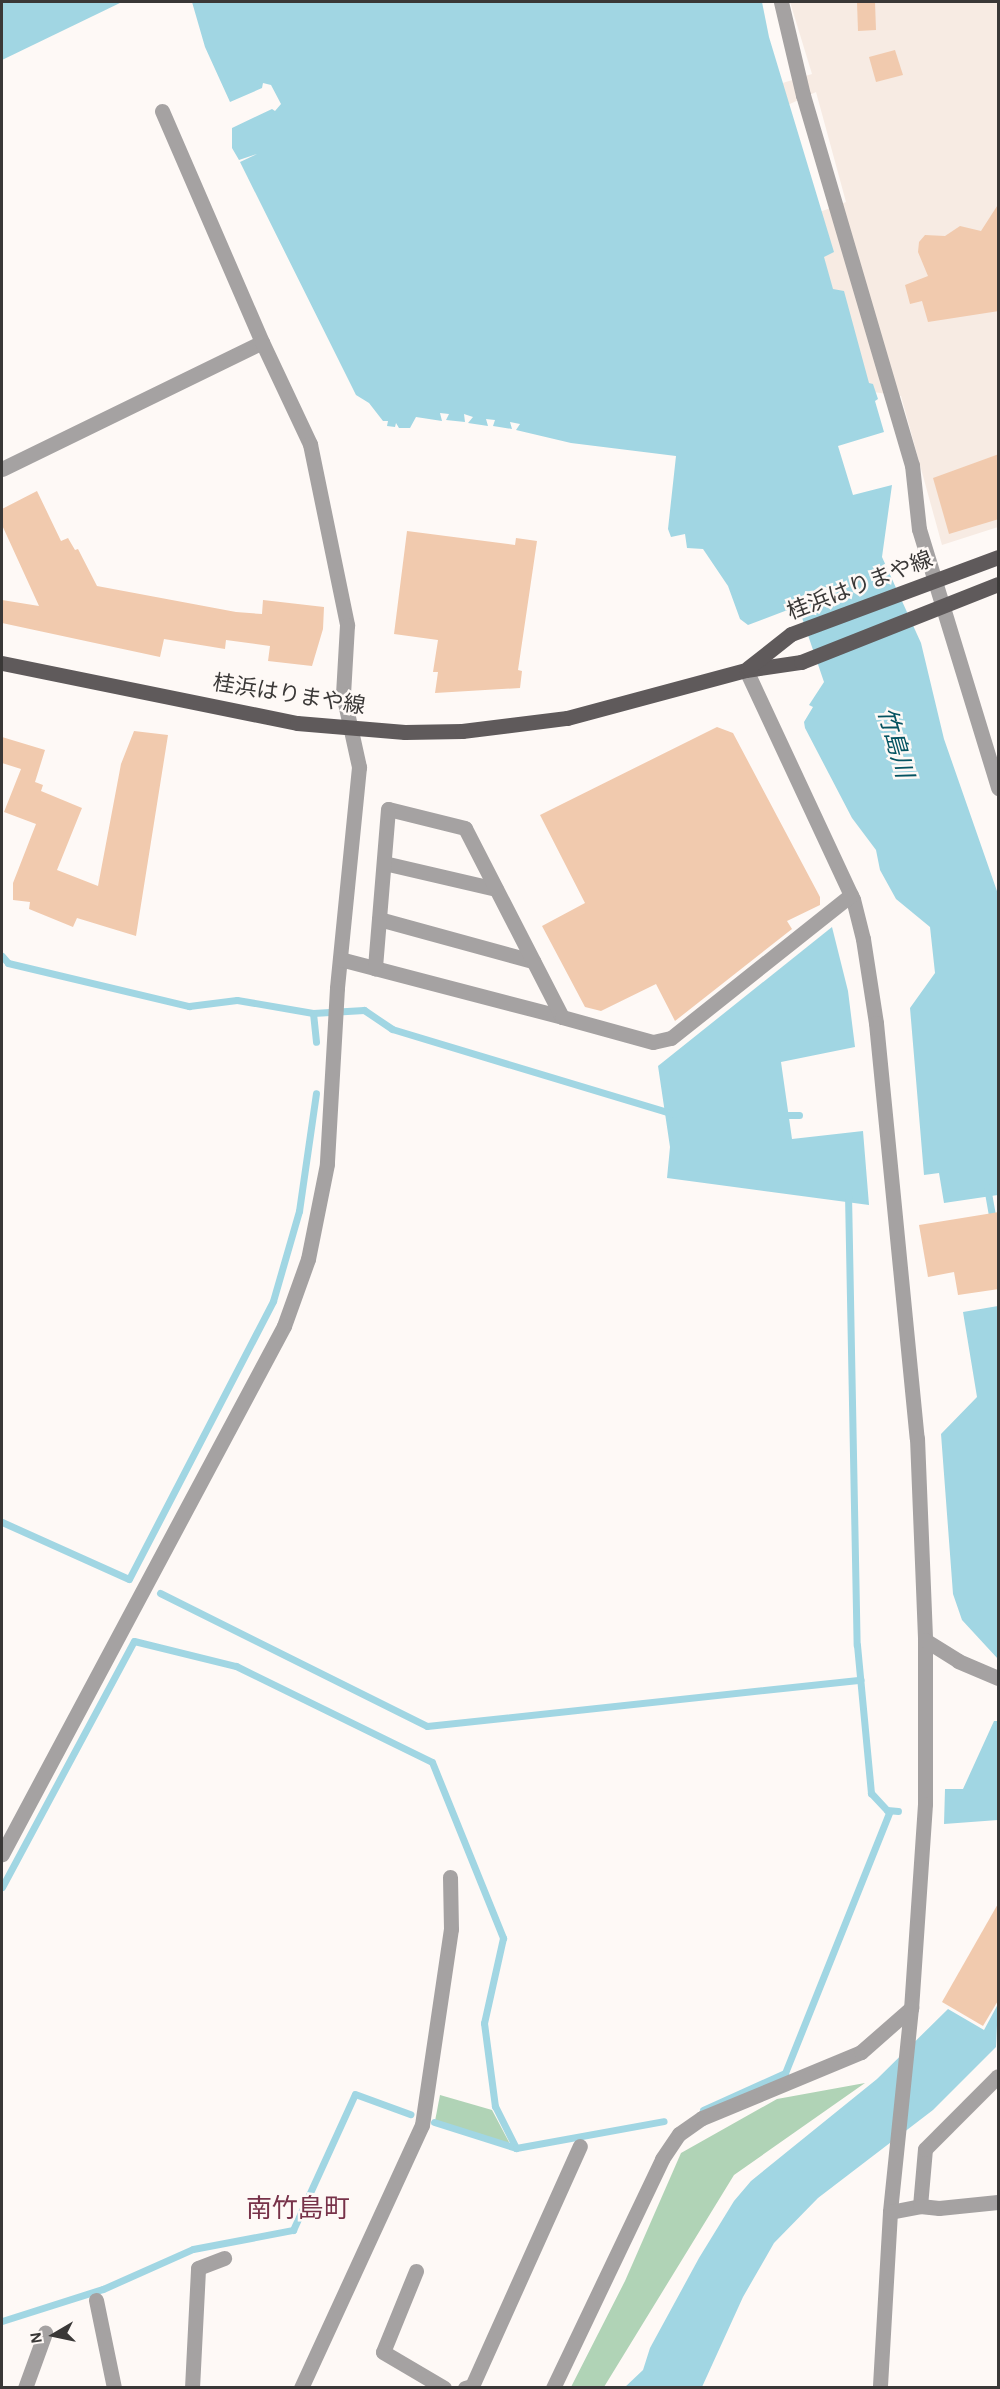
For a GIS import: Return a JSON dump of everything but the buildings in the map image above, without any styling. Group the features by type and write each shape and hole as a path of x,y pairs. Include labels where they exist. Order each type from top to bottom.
{"main road":[{"name":"桂浜はりまや線","path":"746,670 801,631 999,557"},
{"name":"桂浜はりまや線","path":"2,663 297,723 350,729 450,731 537,723 629,704 746,670 812,657 999,584"}],"street":[{"path":"781,2 803,95 909,456 919,529 999,788"},
{"path":"2,1854 284,1326 308,1258 327,1164 337,988 358,766 343,694 348,625 310,444 262,342 162,111"},
{"path":"2,469 262,342"},
{"path":"746,670 851,895 871,977 917,1438 925,1640 925,1804 910,2016 890,2212 880,2388"},
{"path":"375,968 388,808 465,828 562,1017"},
{"path":"384,863 496,889"},
{"path":"340,959 653,1042 671,1038 851,895"},
{"path":"379,919 533,961"},
{"path":"925,1640 958,1661 999,1678"},
{"path":"302,2388 422,2125 451,1929 450,1877"},
{"path":"553,2388 662,2159 679,2134 702,2118 861,2052 910,2016"},
{"path":"920,2206 925,2149 999,2076"},
{"path":"465,2388 472,2386 580,2146"},
{"path":"890,2212 920,2206 939,2208 999,2202"},
{"path":"192,2388 198,2268 224,2258"},
{"path":"416,2271 383,2352 444,2388"},
{"path":"96,2300 114,2388"},
{"path":"25,2388 45,2333"}],"shaded area":[{"path":"790,2 998,2 998,527 942,545 901,396 832,386 770,231 846,202 816,92 755,120 756,91 812,74"}],"green space":[{"path":"865,2083 734,2175 604,2387 571,2387 625,2281 681,2153 777,2099"},
{"path":"440,2095 492,2110 510,2144 435,2121"}],"water":[{"path":"2,2 122,2 2,60"},
{"name":"竹島川","path":"192,2 762,2 769,37 834,252 824,257 833,289 844,291 869,383 873,384 878,399 875,401 884,432 838,446 853,495 892,485 882,557 921,643 944,739 998,894 998,1195 944,1203 939,1173 924,1175 910,1008 935,973 930,927 896,899 880,870 876,850 852,818 805,728 804,722 813,707 809,705 824,682 798,606 748,625 740,619 728,586 703,549 687,548 685,534 671,537 668,529 676,456 571,443 516,430 520,424 510,422 512,429 493,426 495,420 486,419 488,426 468,423 473,417 464,414 465,422 446,420 449,414 440,413 442,421 416,417 410,428 399,428 396,423 395,427 387,426 388,421 383,421 369,403 356,395 240,162 257,154 239,160 232,148 232,128 272,109 275,111 281,104 271,85 263,83 262,88 230,102 205,47"},
{"path":"832,927 848,991 855,1047 781,1062 792,1139 863,1131 869,1205 667,1178 670,1147 658,1066"},
{"path":"998,1306 998,1659 962,1620 953,1594 941,1434 977,1397 963,1312"},
{"path":"994,1721 998,1721 998,1820 944,1824 945,1789 963,1789"},
{"path":"998,2004 996,2047 933,2110 818,2198 774,2243 743,2297 702,2387 624,2388 643,2370 650,2348 699,2258 734,2201 751,2181 877,2079 948,2009 984,2030"}],"waterway":[{"path":"2,956 8,963 189,1006 237,1000 313,1013 364,1010 392,1029 673,1114"},
{"path":"313,1013 316,1042"},
{"path":"2,1522 129,1579 273,1301 299,1211 316,1093"},
{"path":"780,1115 799,1115"},
{"path":"987,1187 993,1221"},
{"path":"848,1194 857,1645 871,1793 887,1810 898,1811"},
{"path":"160,1593 427,1726 861,1680"},
{"path":"2,1887 134,1641 236,1666 432,1762 503,1938 484,2023 495,2106 516,2148"},
{"path":"703,2110 785,2073 890,1811"},
{"path":"2,2321 103,2289 193,2249 293,2230 355,2094 410,2114"},
{"path":"434,2122 516,2148 664,2121"}],"district":[{"name":"南竹島町","path":"298,2210"}]}
